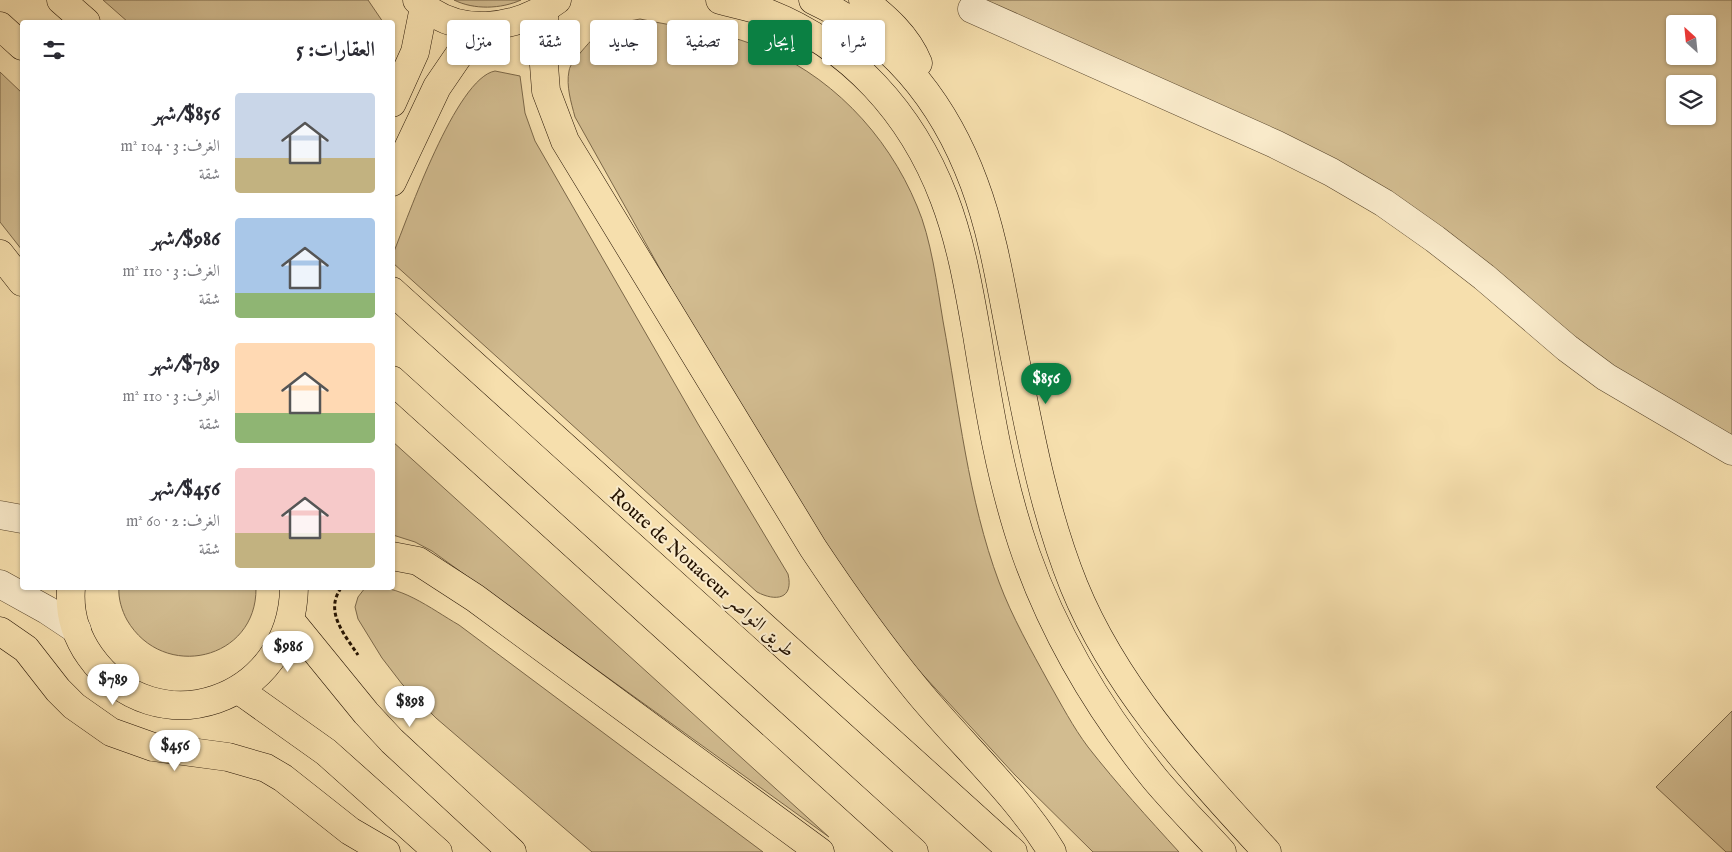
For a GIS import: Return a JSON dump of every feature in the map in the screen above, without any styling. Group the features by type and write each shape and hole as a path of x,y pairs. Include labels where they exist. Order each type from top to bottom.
{"main road":[{"path":"61,0 84,20"},
{"path":"720,0 764,12 793,24 821,40 848,60 871,81 912,131 945,199 958,241 1001,470 1010,506 1026,555 1045,602 1066,648 1092,692 1123,738 1157,781 1222,852"},
{"path":"813,0 862,27 887,48 910,71 930,97 950,129 974,182 993,246 1033,449 1048,511 1075,588 1107,652 1146,713 1192,770 1267,852"},
{"path":"863,0 891,24 905,40 916,58 930,97"},
{"path":"395,96 415,52 421,3 446,18 454,20"},
{"path":"510,24 527,18 551,5"},
{"path":"551,5 544,65 546,91 565,141 823,563 848,600 916,689 1027,816 1052,852"},
{"path":"0,26 20,44"},
{"path":"397,173 437,86 451,65"},
{"path":"0,254 20,279"},
{"name":"Route de Nouaceur طريق النواصر","path":"395,294 1013,852"},
{"path":"395,383 914,852"},
{"path":"395,557 418,562 475,598 820,852"},
{"path":"71,590 72,612 77,630 86,650 104,672 115,682 133,693 154,702 175,705 198,704 219,699 239,690 262,672 280,648 291,620 294,590"},
{"path":"291,620 335,676 392,740 512,852"},
{"path":"0,630 26,649 74,706 111,732 153,747 228,757 266,768 283,778 350,831 386,852"},
{"path":"239,690 326,752 438,852"}],"street":[{"path":"972,9 1275,144 1384,203 1484,277 1567,348 1606,377 1732,451"},
{"path":"0,515 20,519"},
{"path":"0,584 47,610 77,630"}],"path":[{"path":"335,676 359,657 335,616 335,600 340,590"}],"shaded area":[{"path":"103,0 368,0 382,20 126,20"},
{"path":"454,0 521,0 496,7 479,7"},
{"path":"974,0 1732,0 1732,435 1552,338 1444,229"},
{"path":"657,22 667,24 667,65 738,65 738,39 741,40 748,42 748,65 796,65 830,89 852,108 872,130 904,179 917,206 926,232 936,277 972,486 988,551 1004,595 1035,658 1067,715 1083,739 1121,788 1179,852 1093,852 1015,775 901,651 861,602 725,385 575,117 569,94 569,71 571,65 580,65 580,54 590,42 590,65 657,65"},
{"path":"495,71 520,76 525,113 535,141 698,424 788,574 788,589 782,596 771,597 757,592 395,265 395,249 435,151 465,97 480,79"},
{"path":"0,72 20,91 20,247 0,222"},
{"path":"395,444 829,837 432,551 415,542 395,536"},
{"path":"119,590 256,590 252,613 241,632 225,646 205,654 184,656 162,651 143,639 127,620 122,609"},
{"path":"363,590 393,590 414,598 459,625 763,852 592,852 436,718 402,684 382,658 358,619 355,607 358,597"},
{"path":"1732,711 1732,852 1726,852 1656,787"}]}
